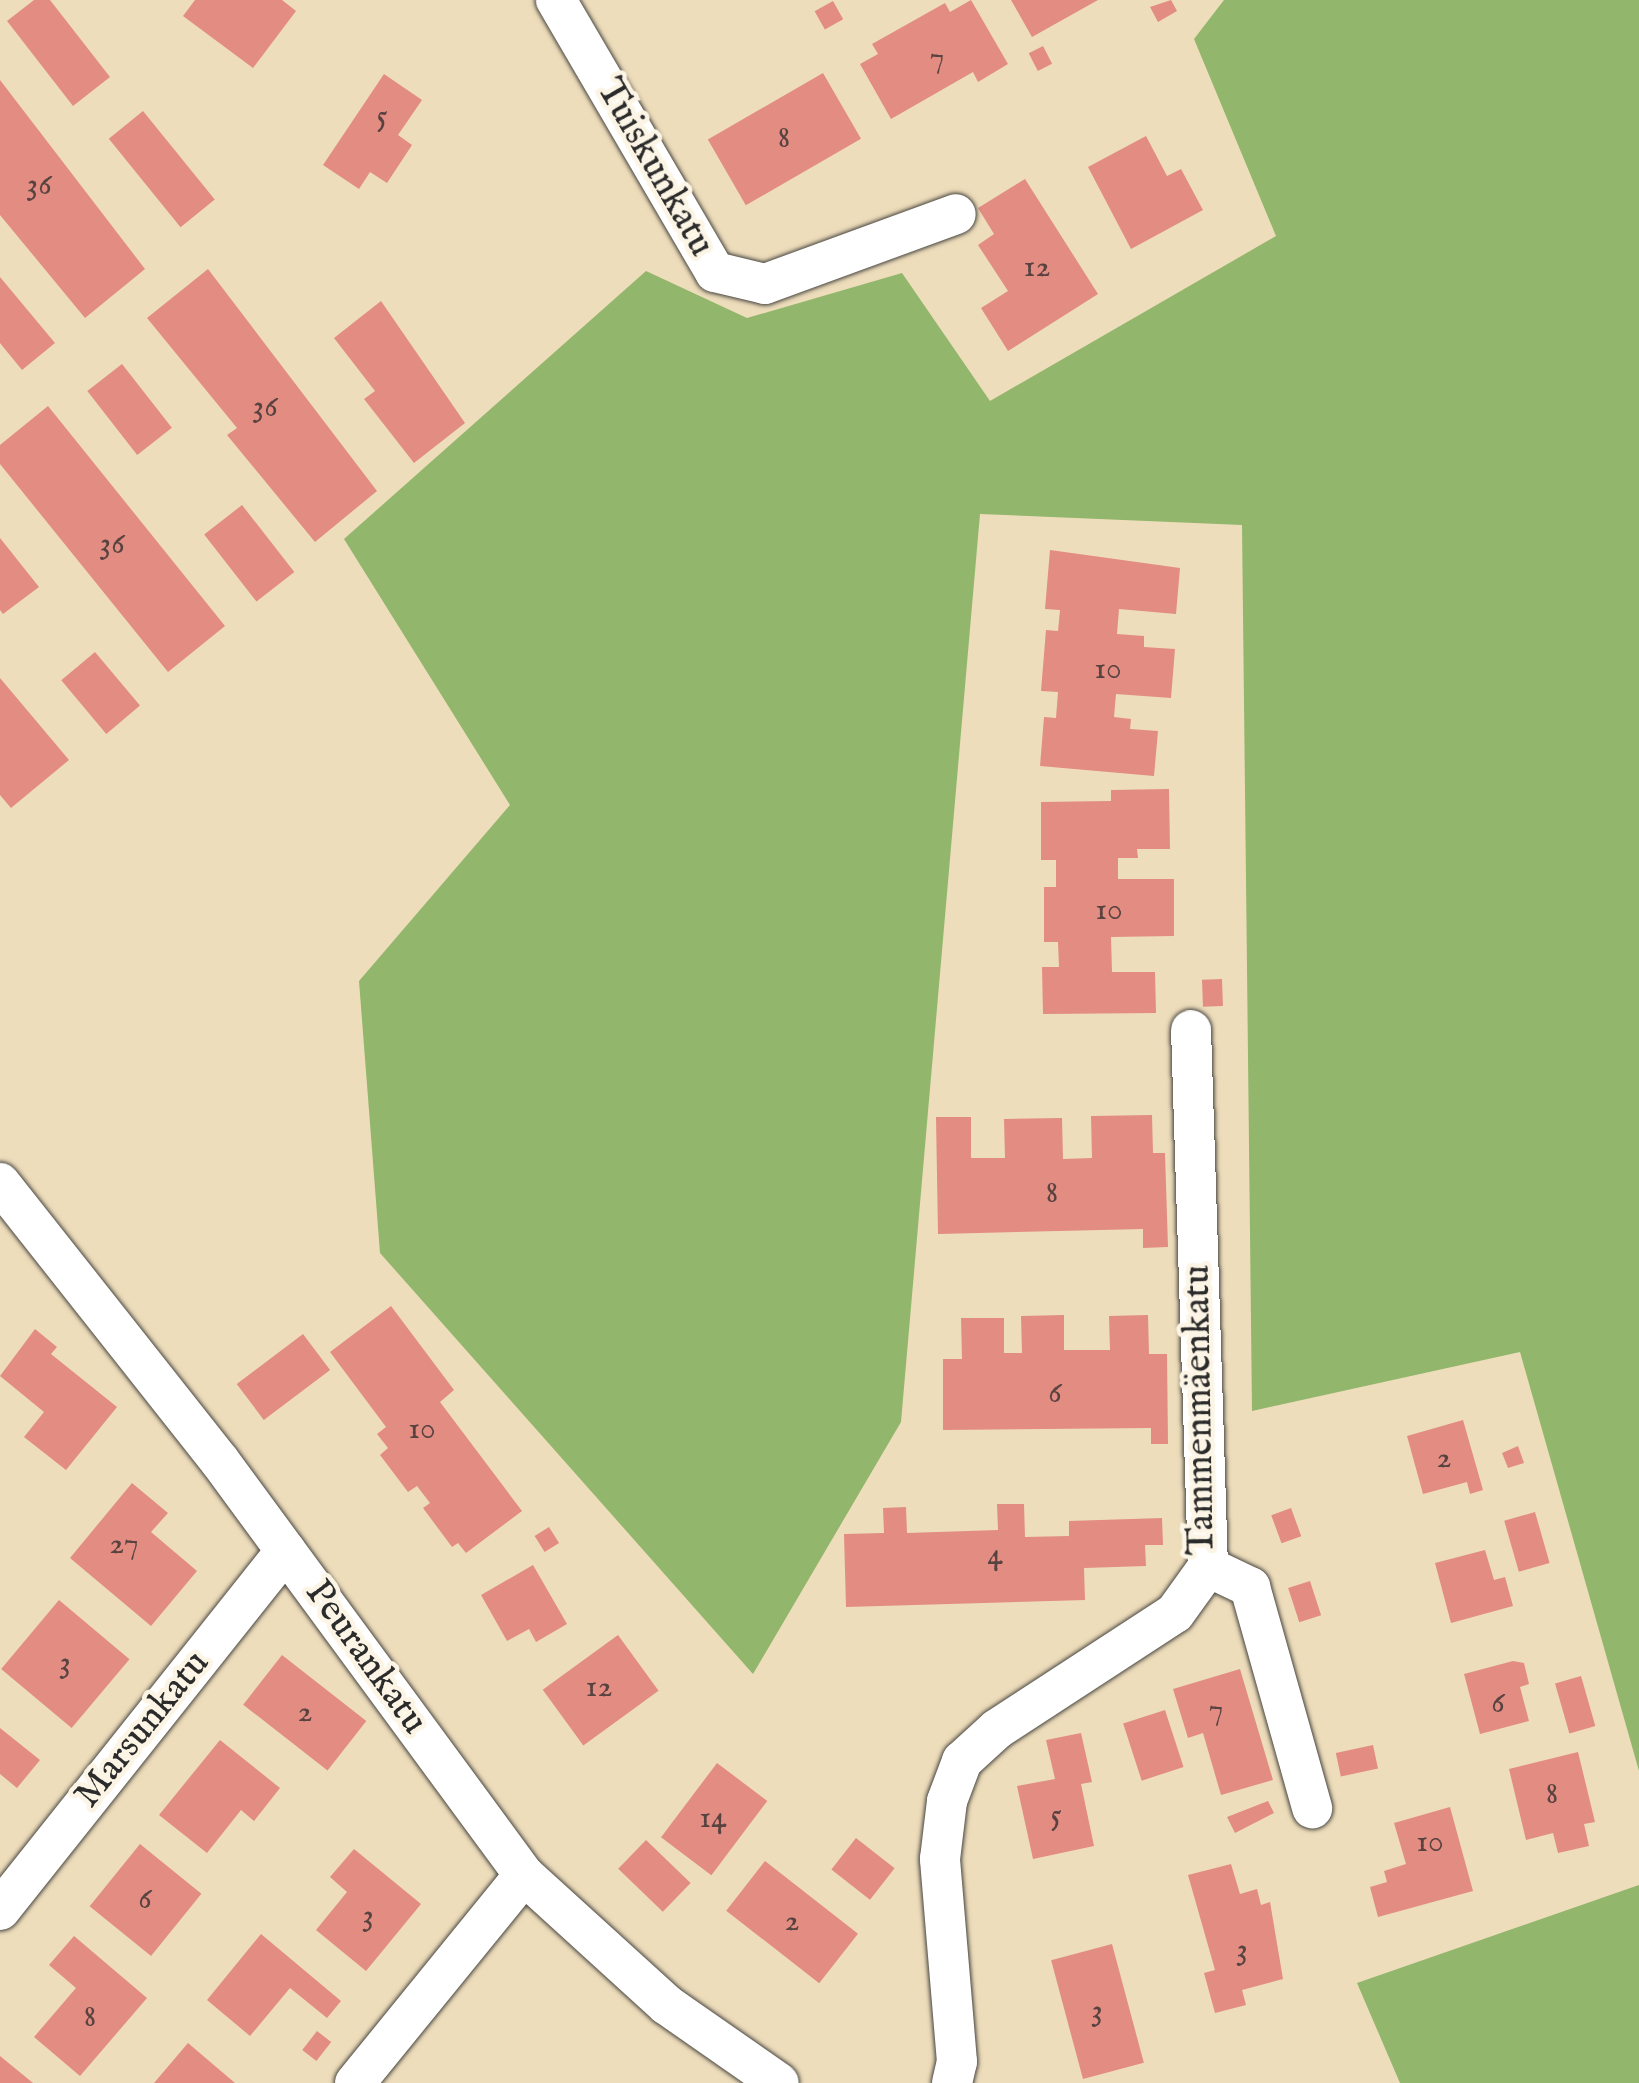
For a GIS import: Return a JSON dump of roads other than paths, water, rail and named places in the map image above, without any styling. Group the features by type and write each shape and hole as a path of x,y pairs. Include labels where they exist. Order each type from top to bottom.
{"street":[{"name":"Tuiskunkatu","path":"556,0 715,272 764,284 956,214"},
{"name":"Tammenmäenkatu","path":"952,2083 956,2062 940,1859 947,1801 962,1761 997,1729 1175,1613 1208,1567 1191,1030"},
{"name":"Peurankatu","path":"0,1182 286,1550 524,1875 666,2005 779,2083"},
{"name":"Marsunkatu","path":"0,1910 286,1550"},
{"path":"1208,1567 1250,1587 1312,1808"},
{"path":"355,2083 524,1875"}]}
